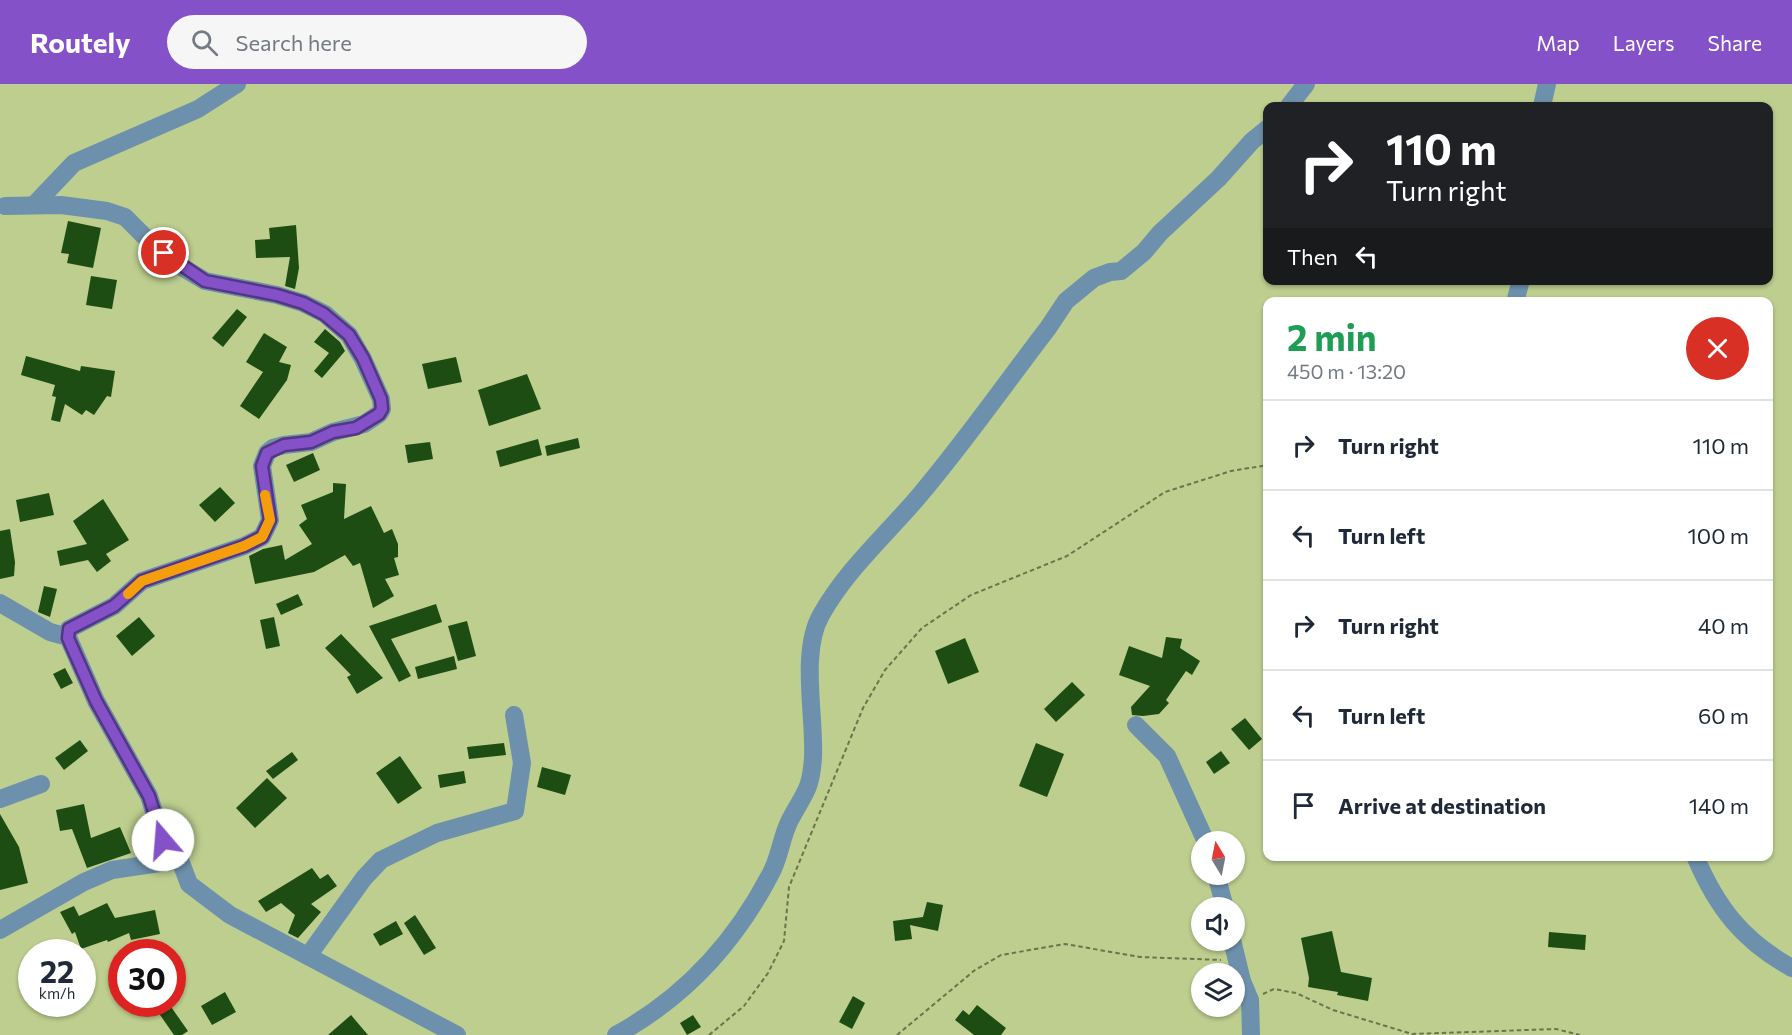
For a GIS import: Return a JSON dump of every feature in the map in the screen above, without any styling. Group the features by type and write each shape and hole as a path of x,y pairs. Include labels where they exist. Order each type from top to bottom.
{"street":[{"path":"33,205 74,163 198,109 237,84"},
{"path":"1291,102 1306,84"},
{"path":"1543,102 1547,84"},
{"path":"616,1035 648,1015 711,962 751,912 770,876 790,820 809,786 813,738 808,663 819,617 837,589 866,552 919,497 1066,301 1094,278 1121,271 1140,256 1160,233 1219,178 1263,132"},
{"path":"2,210 33,205 61,205 108,211 125,217 168,256 205,281 277,295 303,303 324,314 349,335 363,358 381,399 382,409 379,414 364,424 333,432 311,442 284,445 267,453 262,466 270,520 262,537 244,546 142,581 114,606 69,629 68,638 96,701 149,796 163,840 180,860 189,884 230,915 457,1035"},
{"path":"0,603 50,632 68,638"},
{"path":"308,957 364,878 381,860 437,833 515,811 522,764 514,715"},
{"path":"1136,725 1167,756 1201,831"},
{"path":"0,799 41,784"},
{"path":"0,930 84,882 112,870 180,860"},
{"path":"1697,861 1715,899 1740,931 1767,954 1792,968"},
{"path":"1234,951 1250,1000 1251,1035"}],"path":[{"path":"709,1035 744,1006 768,973 784,941 789,887 863,708 885,670 921,628 971,595 1067,556 1165,492 1231,471 1263,466"},
{"path":"897,1035 975,970 1001,956 1065,944 1140,957 1236,961"},
{"path":"1250,1000 1274,989 1296,993 1333,1010 1412,1034 1556,1029 1580,1035"}],"building":[{"path":"68,221 101,228 93,268 67,263 69,254 61,253"},
{"path":"296,225 299,268 295,289 285,286 290,257 256,258 255,240 270,239 269,228"},
{"path":"91,276 117,280 112,309 86,305"},
{"path":"237,309 247,317 223,347 212,338"},
{"path":"325,329 340,342 345,351 322,378 314,371 329,353 314,342"},
{"path":"264,333 287,347 279,362 291,365 287,380 259,419 240,406 263,372 246,362"},
{"path":"26,356 80,371 81,366 115,371 111,397 107,396 94,415 86,410 82,415 65,404 60,422 51,420 56,397 52,396 55,385 21,375"},
{"path":"456,357 462,382 428,389 422,364"},
{"path":"527,374 541,409 489,426 478,390"},
{"path":"578,438 580,448 547,456 545,446"},
{"path":"538,439 542,455 500,467 496,451"},
{"path":"430,442 433,459 408,463 405,445"},
{"path":"313,453 320,470 294,482 286,465"},
{"path":"333,483 346,484 344,519 371,506 384,533 392,529 398,544 398,557 394,558 399,575 385,579 394,596 373,608 360,563 353,566 345,555 314,572 255,584 249,556 263,549 282,545 285,560 312,544 299,525 307,519 301,505 333,492"},
{"path":"220,487 235,503 215,522 199,505"},
{"path":"49,493 54,515 20,522 16,500"},
{"path":"103,499 129,540 106,554 111,561 97,572 88,560 60,566 57,551 87,544 73,521"},
{"path":"10,529 15,562 14,576 0,579 0,531"},
{"path":"44,586 57,589 50,617 38,612"},
{"path":"298,594 303,605 281,615 276,604"},
{"path":"436,604 442,622 391,639 411,676 399,682 369,626"},
{"path":"139,617 155,636 132,656 116,636"},
{"path":"274,617 280,646 266,649 260,620"},
{"path":"467,621 476,656 458,661 448,626"},
{"path":"341,634 383,678 357,694 347,677 351,675 325,648"},
{"path":"1166,637 1182,639 1180,648 1200,661 1192,675 1186,671 1166,700 1169,703 1159,714 1132,715 1131,707 1150,686 1119,675 1129,646 1162,658"},
{"path":"965,638 979,672 948,684 935,651"},
{"path":"454,656 457,669 418,679 415,667"},
{"path":"65,668 73,683 61,689 53,674"},
{"path":"1072,682 1085,695 1056,722 1044,709"},
{"path":"1245,718 1262,739 1249,750 1231,729"},
{"path":"80,740 88,751 64,770 55,758"},
{"path":"504,743 506,755 469,759 467,747"},
{"path":"1036,743 1064,754 1047,797 1019,786"},
{"path":"1221,751 1230,763 1214,774 1206,762"},
{"path":"292,752 298,760 273,779 266,771"},
{"path":"400,756 422,788 398,804 376,773"},
{"path":"542,767 571,775 565,795 537,787"},
{"path":"464,771 466,783 440,788 438,775"},
{"path":"267,778 287,798 255,828 236,808"},
{"path":"84,804 91,838 120,827 131,853 87,868 72,829 60,831 56,810"},
{"path":"0,814 19,847 28,883 0,890"},
{"path":"312,868 320,879 328,874 337,886 311,904 321,912 298,938 288,933 295,915 281,903 266,912 258,901"},
{"path":"927,902 943,905 938,931 910,925 912,939 895,941 893,921 923,917"},
{"path":"107,903 115,918 155,910 160,934 131,939 129,933 115,939 108,939 108,942 107,940 96,944 96,939 77,939 75,932 72,934 60,912 74,906 79,916"},
{"path":"415,915 436,948 424,955 404,923"},
{"path":"396,921 403,934 380,946 373,934"},
{"path":"1332,931 1341,972 1372,978 1368,1001 1337,995 1338,992 1308,987 1309,978 1301,938"},
{"path":"1549,932 1586,935 1585,950 1548,947"},
{"path":"225,992 236,1012 212,1025 201,1006"},
{"path":"853,996 865,1003 852,1029 839,1022"},
{"path":"977,1005 1006,1028 1001,1035 974,1035 955,1020 963,1010 969,1015"},
{"path":"351,1015 368,1035 328,1035"},
{"path":"693,1015 701,1027 687,1035 680,1023"},
{"path":"161,1017 178,1017 188,1031 182,1035 174,1035"}],"slow traffic":[{"path":"128,594 142,581 231,551 262,537 270,520 265,495"}],"route":[{"path":"163,840 149,796 96,701 68,638 69,629 114,606 142,581 231,551 262,537 270,520 262,466 267,453 273,448 311,442 333,432 356,428 371,420 382,409 381,399 363,358 349,335 334,320 303,303 277,295 205,281 164,253"}]}
